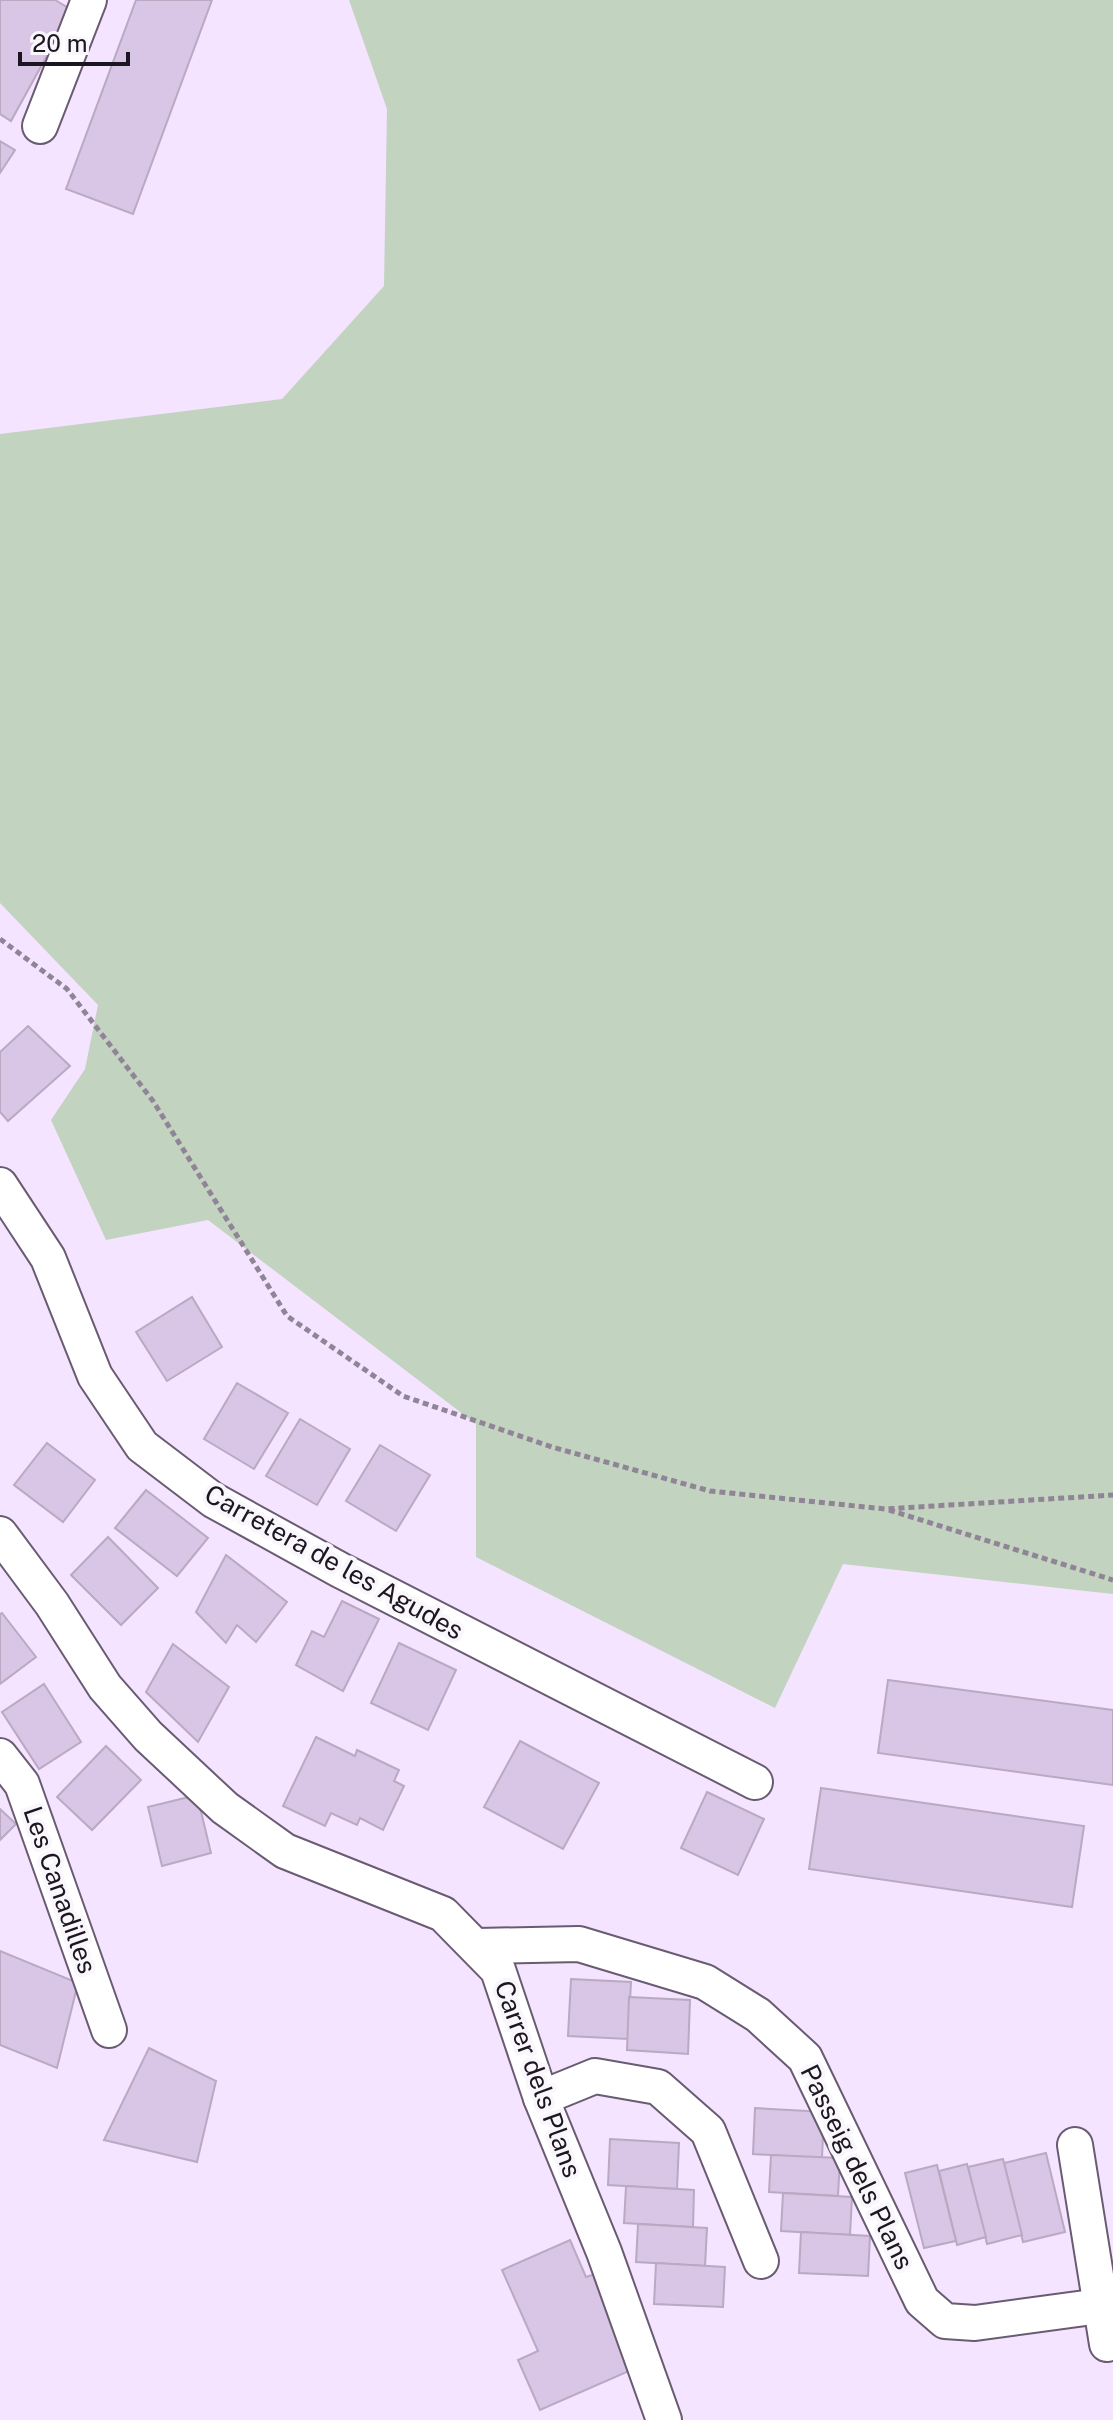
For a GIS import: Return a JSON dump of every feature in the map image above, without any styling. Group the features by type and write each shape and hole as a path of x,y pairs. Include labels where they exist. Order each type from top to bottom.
{"street":[{"path":"40,126 89,0"},
{"name":"Carretera de les Agudes","path":"0,1185 48,1258 95,1376 142,1446 213,1500 302,1549 755,1782"},
{"name":"Carrer dels Plans","path":"0,1534 52,1604 105,1687 148,1736 225,1808 285,1851 443,1914 478,1946 498,1970 541,2098 610,2266 664,2420"},
{"name":"Les Canadilles","path":"0,1756 22,1784 109,2030"},
{"name":"Passeig dels Plans","path":"478,1946 579,1944 705,1982 758,2015 805,2058 922,2301 945,2321 975,2323 1100,2306"},
{"path":"541,2098 595,2076 658,2087 708,2131 761,2261"},
{"path":"1075,2145 1107,2344"}],"path":[{"path":"0,939 67,989 153,1101 287,1316 403,1396 552,1447 710,1491 885,1509 1113,1495"},
{"path":"885,1509 1113,1580"}],"green space":[{"path":"349,0 1113,0 1113,1594 843,1564 775,1708 476,1557 476,1424 208,1220 106,1240 51,1120 85,1069 98,1005 0,903 0,434 282,399 384,286 387,109"}],"building":[{"path":"0,0 55,0 72,10 11,121 0,114"},
{"path":"136,0 212,0 133,214 66,189"},
{"path":"0,141 15,150 0,173"},
{"path":"28,1026 70,1066 8,1121 0,1112 0,1052"},
{"path":"192,1297 222,1347 167,1381 136,1332"},
{"path":"237,1383 288,1413 254,1469 204,1439"},
{"path":"300,1419 350,1449 317,1505 266,1476"},
{"path":"47,1443 95,1480 63,1522 14,1485"},
{"path":"380,1445 430,1475 396,1531 346,1501"},
{"path":"146,1490 208,1538 177,1576 115,1528"},
{"path":"108,1537 158,1588 121,1625 71,1575"},
{"path":"226,1555 287,1602 256,1642 237,1625 226,1643 196,1612"},
{"path":"342,1601 379,1619 343,1691 296,1665 312,1631 324,1637"},
{"path":"0,1614 36,1657 0,1684"},
{"path":"399,1643 456,1670 428,1730 371,1703"},
{"path":"173,1644 229,1687 198,1742 146,1692"},
{"path":"888,1680 1113,1710 1113,1785 878,1753"},
{"path":"44,1684 81,1742 39,1769 2,1712"},
{"path":"316,1737 355,1756 357,1750 399,1770 394,1781 404,1786 383,1830 360,1818 357,1825 331,1813 325,1826 283,1806"},
{"path":"520,1741 599,1783 563,1849 484,1807"},
{"path":"106,1746 141,1780 92,1830 57,1797"},
{"path":"821,1788 1084,1826 1072,1907 809,1869"},
{"path":"707,1792 764,1819 738,1875 681,1848"},
{"path":"197,1795 211,1853 162,1866 148,1807"},
{"path":"0,1809 16,1824 0,1840"},
{"path":"0,1951 78,1983 57,2068 0,2045"},
{"path":"571,1979 631,1982 628,2039 568,2036"},
{"path":"629,1997 690,2000 688,2054 627,2050"},
{"path":"149,2048 216,2081 197,2162 104,2140"},
{"path":"755,2108 824,2112 822,2158 753,2154"},
{"path":"610,2139 679,2143 677,2189 608,2185"},
{"path":"1046,2153 1065,2232 1023,2242 1004,2163"},
{"path":"771,2155 840,2158 838,2196 769,2192"},
{"path":"1003,2159 1022,2235 987,2244 968,2167"},
{"path":"967,2164 986,2237 957,2245 939,2171"},
{"path":"937,2165 956,2241 924,2248 905,2173"},
{"path":"626,2186 694,2190 693,2227 624,2223"},
{"path":"783,2193 852,2197 850,2235 781,2231"},
{"path":"638,2224 707,2228 705,2266 636,2262"},
{"path":"801,2232 870,2236 868,2276 799,2273"},
{"path":"570,2240 586,2277 595,2274 629,2371 540,2410 518,2360 538,2351 502,2270"},
{"path":"656,2263 725,2267 723,2307 654,2304"}]}
